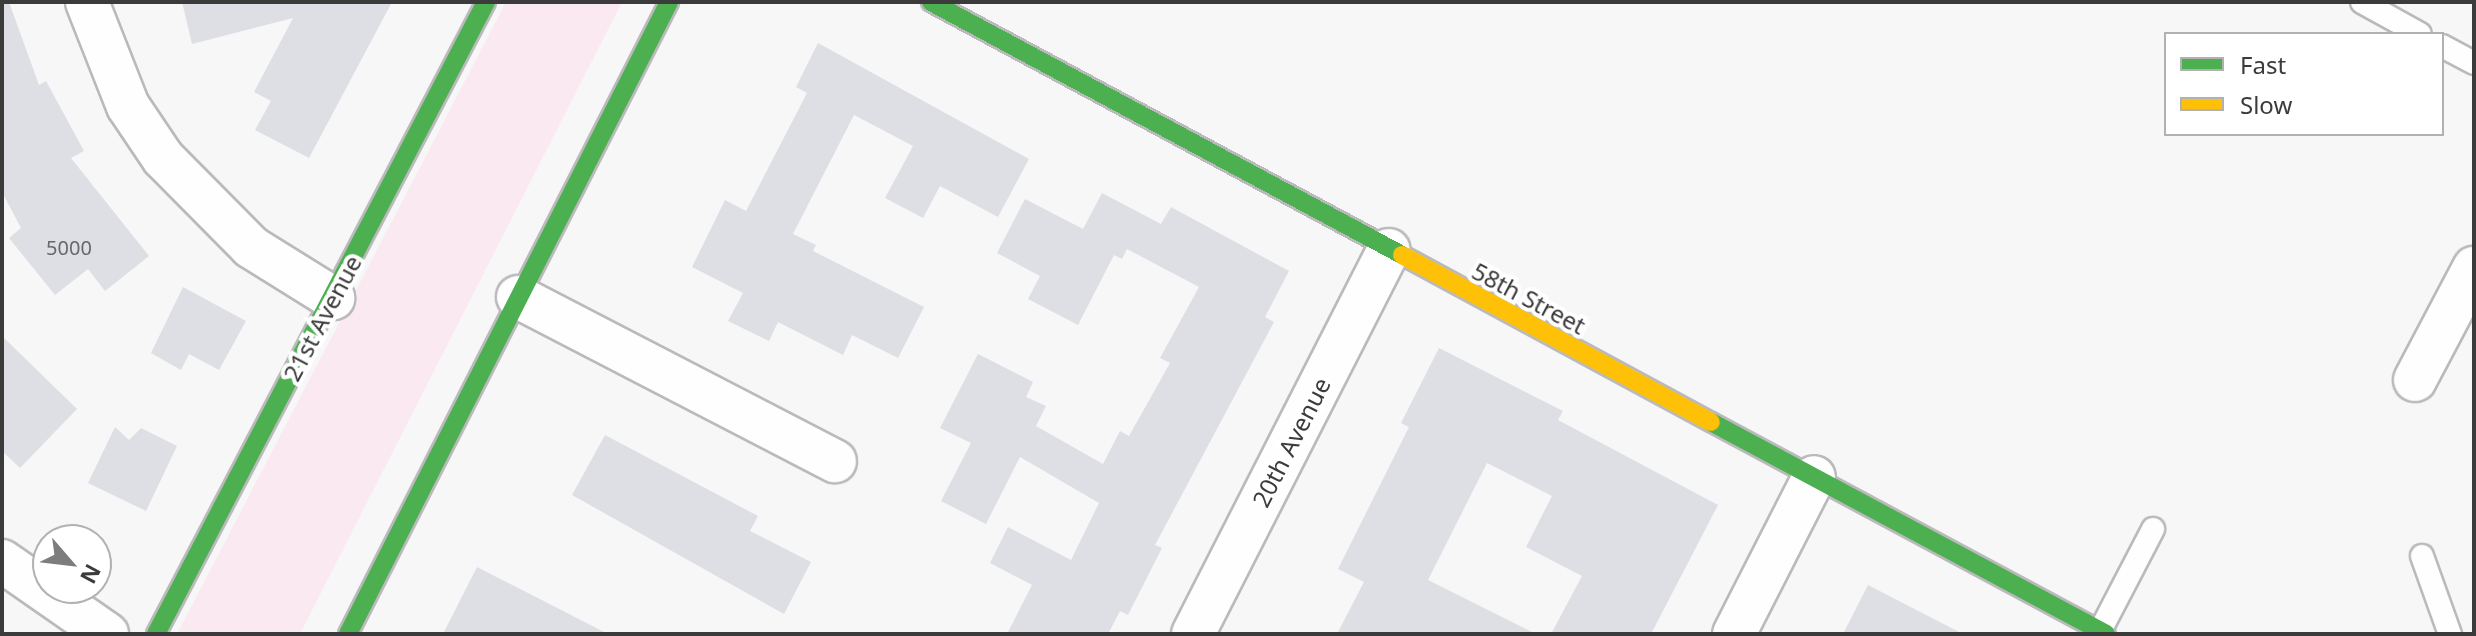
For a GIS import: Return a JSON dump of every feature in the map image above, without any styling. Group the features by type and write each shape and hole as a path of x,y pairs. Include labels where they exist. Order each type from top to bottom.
{"street":[{"path":"87,2 128,106 163,158 251,247 333,298"},
{"name":"21st Avenue","path":"156,634 486,2"},
{"path":"348,634 669,2"},
{"name":"58th Street","path":"931,2 2103,632"},
{"name":"20th Avenue","path":"1193,634 1389,250"},
{"path":"2415,380 2474,268"},
{"path":"518,297 835,461"},
{"path":"1734,634 1814,477"},
{"path":"2,561 107,634"}],"lane":[{"path":"2362,2 2416,32"},
{"path":"2444,47 2474,63"},
{"path":"2103,632 2153,529"},
{"path":"2422,556 2450,634"}],"shaded area":[{"path":"506,2 622,2 300,634 177,634"}],"building":[{"path":"2,2 9,2 39,85 46,81 84,151 71,158 149,256 105,291 88,269 55,295 9,238 21,228 2,192"},
{"path":"182,2 392,2 309,158 255,130 271,101 254,92 293,18 192,44"},
{"path":"818,43 1029,159 998,217 940,186 923,218 885,198 913,146 854,115 793,234 816,245 813,251 924,307 898,358 852,335 843,355 778,322 769,341 728,321 743,293 692,267 725,200 746,211 807,93 796,87"},
{"path":"1102,193 1161,224 1171,207 1289,271 1265,317 1274,322 1155,545 1162,548 1128,615 1120,611 1108,634 1007,634 1032,585 990,563 1008,527 1071,560 1099,503 1020,457 986,524 941,501 971,443 940,428 978,354 1033,382 1026,397 1046,406 1036,426 1103,464 1120,431 1129,436 1170,363 1160,358 1199,287 1127,249 1122,259 1114,255 1078,325 1028,299 1040,276 997,253 1025,199 1083,229"},
{"path":"183,287 246,321 219,370 189,354 181,370 151,353"},
{"path":"2,336 77,409 20,468 2,451"},
{"path":"1439,348 1563,411 1558,420 1718,505 1651,634 1551,634 1582,576 1526,547 1552,496 1487,463 1428,580 1536,634 1337,634 1364,582 1338,569 1409,427 1401,423"},
{"path":"115,427 129,440 141,428 177,446 146,511 88,483"},
{"path":"605,435 758,516 750,531 811,562 784,614 572,495"},
{"path":"477,567 608,634 443,634"},
{"path":"1868,585 1963,634 1843,634"}],"traffic: fast":[{"path":"156,634 486,2"},
{"path":"348,634 669,2"},
{"path":"931,2 1402,255"},
{"path":"1711,422 2106,634"}],"traffic: slow":[{"path":"1402,255 1711,422"}]}
